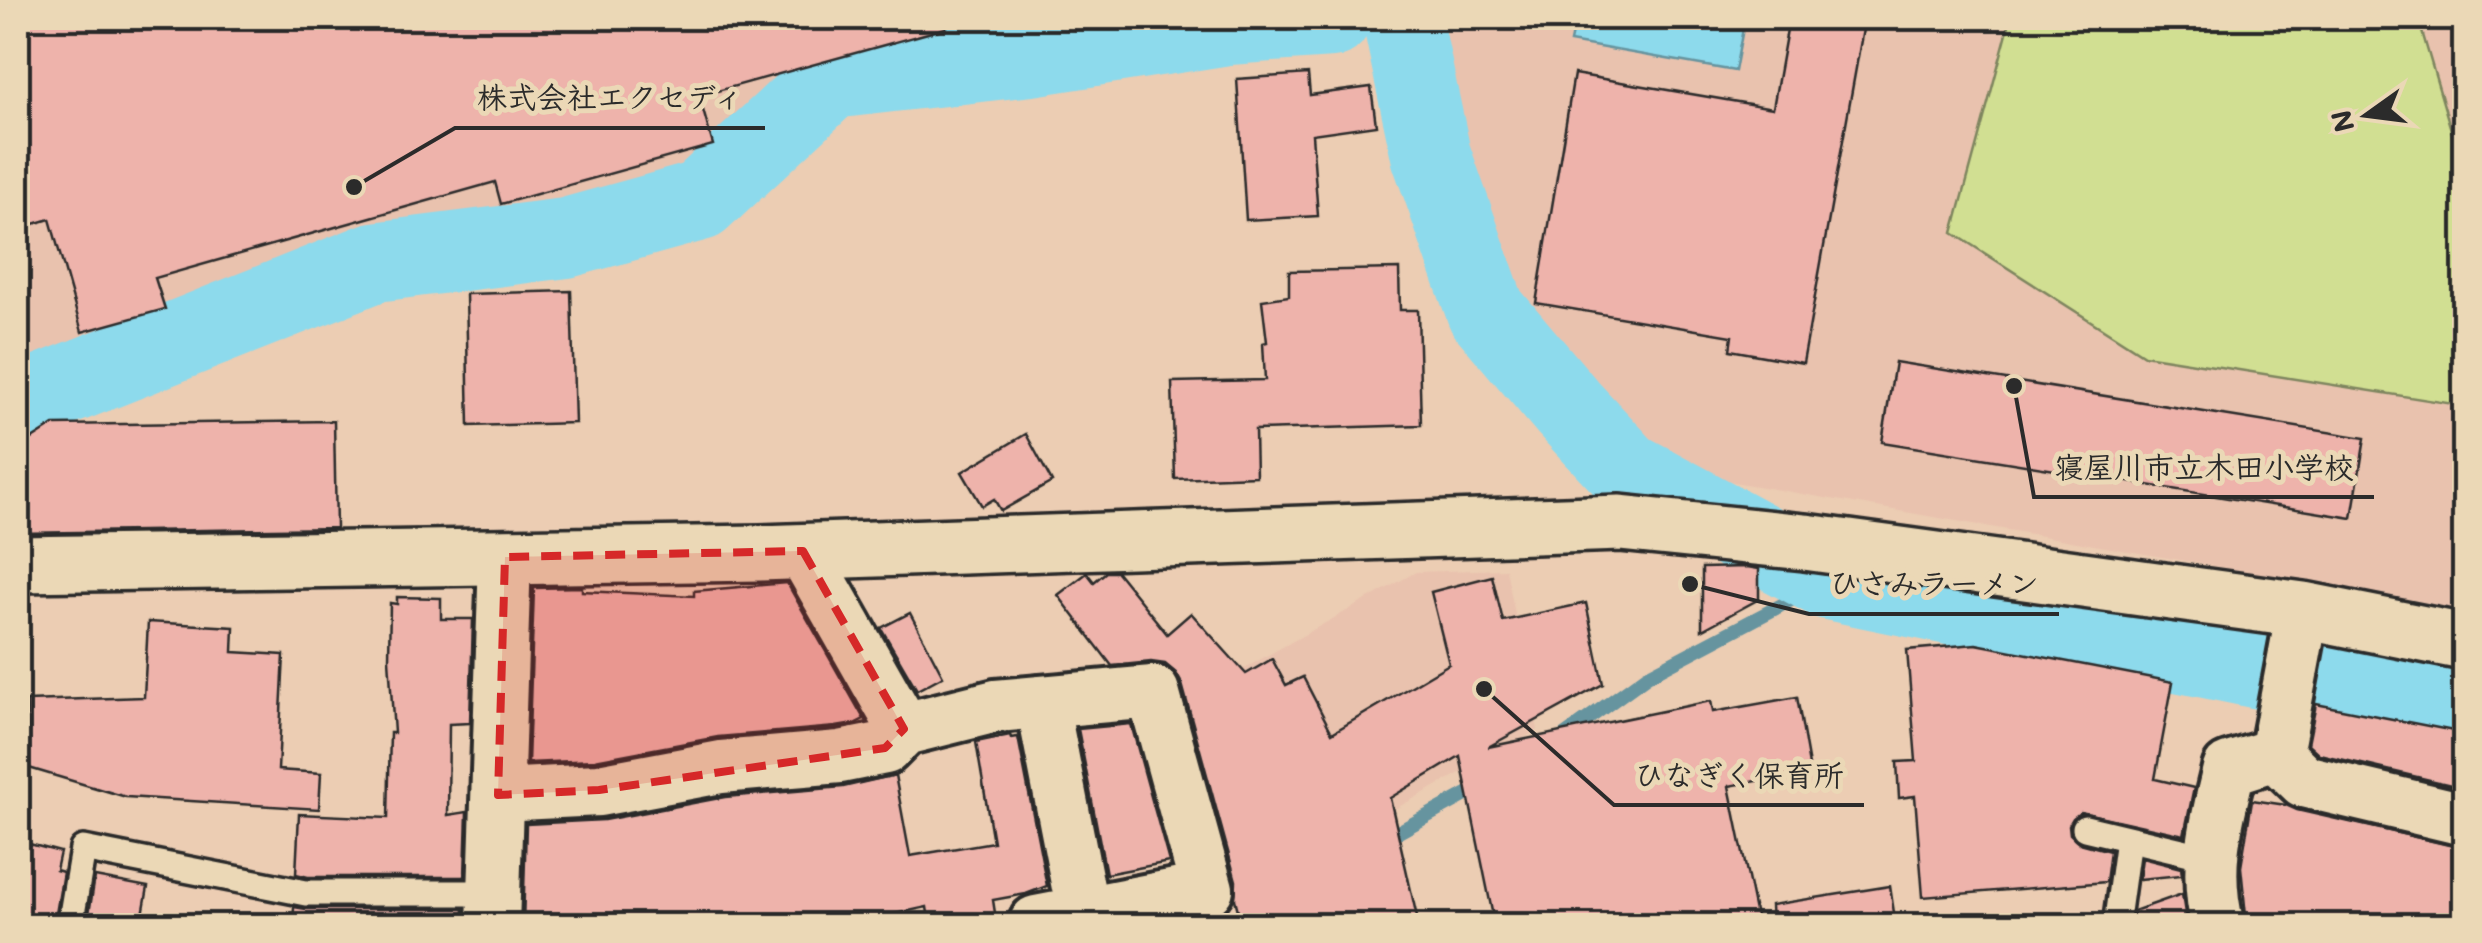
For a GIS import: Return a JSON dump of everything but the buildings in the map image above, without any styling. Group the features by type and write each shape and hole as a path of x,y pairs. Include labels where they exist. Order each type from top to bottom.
{"street":[{"path":"18,564 803,551 1620,523 1805,542 2303,610 2464,642"},
{"path":"803,551 904,728"},
{"path":"493,909 505,557"},
{"path":"2276,754 2303,610"},
{"path":"498,795 599,790 721,767 840,757 885,748 904,728 996,706 1153,692 1207,888 1059,917 1042,702"},
{"path":"2276,754 2304,780 2464,818"},
{"path":"2218,926 2212,903 2212,841 2229,768 2276,754"}],"lane":[{"path":"2084,828 2211,858"},
{"path":"2116,926 2128,839"},
{"path":"70,926 83,849 306,893 493,909"}],"highlighted area":[{"path":"803,551 904,729 885,748 599,790 498,795 505,557"}],"shaded area":[{"path":"18,18 1153,18 808,77 711,178 670,197 409,246 18,375"},
{"path":"1415,18 2464,18 2464,610 1631,464 1495,308 1439,156"},
{"path":"1506,569 1538,730 1288,868 1229,677 1416,572"}],"green space":[{"path":"2011,18 2418,18 2464,174 2464,391 2453,404 2144,355 1953,233"}],"water":[{"path":"1575,18 1745,18 1735,71 1570,42"}],"waterway":[{"path":"18,404 375,262 566,238 700,201 831,79 1031,56 1228,25 1331,18"},
{"path":"1402,18 1431,155 1486,311 1627,471 1829,580 2464,708"},
{"path":"1560,739 1647,676 1829,580"},
{"path":"1382,841 1482,786"}],"place":[{"name":"株式会社エクセディ","path":"354,187"},
{"name":"寝屋川市立木田小学校","path":"2014,386"},
{"name":"ひさみラーメン","path":"1690,584"},
{"name":"ひなぎく保育所","path":"1484,689"}]}
